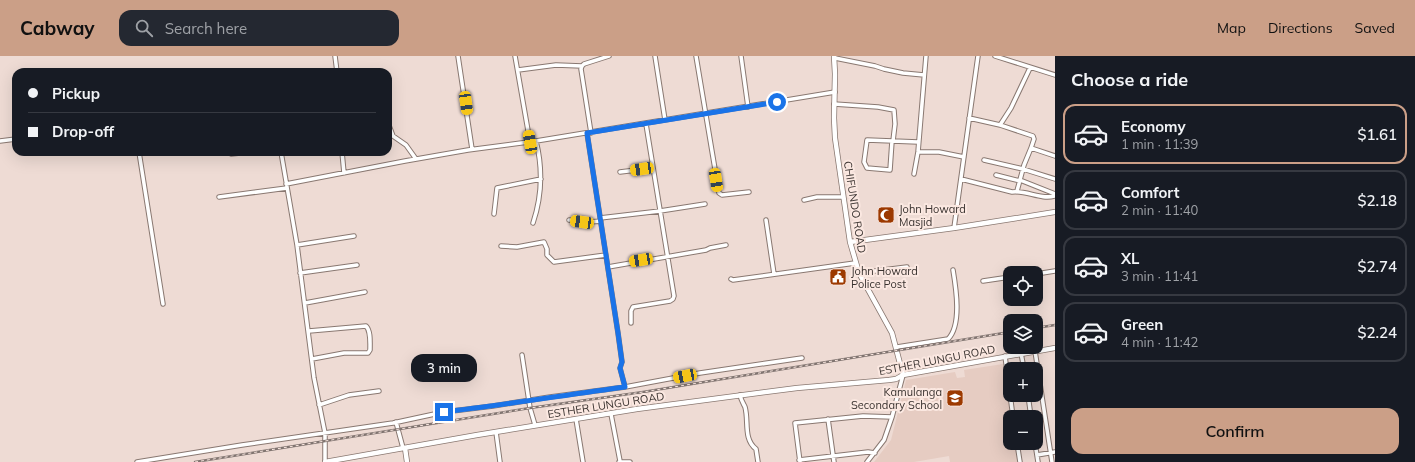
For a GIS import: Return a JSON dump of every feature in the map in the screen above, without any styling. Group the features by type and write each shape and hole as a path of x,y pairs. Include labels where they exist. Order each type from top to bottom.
{"street":[{"path":"335,56 336,68"},
{"path":"458,56 472,149"},
{"path":"515,56 530,142"},
{"path":"518,70 556,65 582,66 609,56"},
{"path":"655,56 665,120"},
{"path":"696,56 718,193 722,196 750,192"},
{"path":"741,56 748,107"},
{"path":"914,174 918,152 926,56"},
{"path":"954,228 978,56"},
{"path":"995,56 1055,75"},
{"path":"834,57 903,73 924,75"},
{"name":"CHIFUNDO ROAD","path":"834,57 835,138 850,242 859,272 892,333 897,347 903,375"},
{"path":"582,66 581,69 600,219 622,362 620,368 625,387"},
{"path":"1000,124 1015,100 1030,68"},
{"path":"219,197 260,193 344,173 472,149 589,133 835,92"},
{"path":"834,104 878,107 894,110 895,124 893,141 890,170 867,168 864,162 867,140 893,141 918,142"},
{"path":"969,118 1000,124 1033,136 1034,139 1017,191"},
{"path":"631,323 631,311 633,306 670,301 674,296 646,124"},
{"path":"392,133 393,136 406,146 416,159"},
{"path":"0,141 12,139"},
{"path":"533,223 539,203 541,179 541,168 536,141"},
{"path":"1031,148 1055,156"},
{"path":"918,152 939,152 964,157"},
{"path":"140,156 163,304"},
{"path":"282,156 297,245 319,405 325,433 325,462"},
{"path":"342,156 344,173"},
{"path":"984,160 1023,169 1055,179"},
{"path":"620,172 653,168"},
{"path":"996,175 1020,181 1055,195"},
{"path":"494,214 497,188 541,179"},
{"path":"961,179 1012,192 1017,191 1040,197 1055,195"},
{"path":"804,200 817,197 844,197"},
{"path":"569,220 590,222 600,219 705,204"},
{"path":"850,242 954,228 1055,212"},
{"path":"766,220 774,274"},
{"path":"297,245 354,236"},
{"path":"501,246 517,247 544,242 547,249 547,255 554,262 606,255"},
{"path":"608,267 706,250 726,245"},
{"path":"731,279 733,280 856,263"},
{"path":"300,273 357,265"},
{"path":"859,272 907,267"},
{"path":"897,347 948,339 952,335 957,308 953,270"},
{"path":"1043,273 1055,271"},
{"path":"983,281 1003,279"},
{"path":"304,304 365,292"},
{"path":"309,331 366,326 369,331 370,350 368,353 344,353 312,359"},
{"name":"ESTHER LUNGU ROAD","path":"1043,350 1055,348"},
{"name":"ESTHER LUNGU ROAD","path":"325,462 535,425 740,395 896,379 903,375 1015,354"},
{"path":"1035,354 1052,462"},
{"path":"522,355 529,400 535,425"},
{"path":"1004,356 1012,410"},
{"path":"137,462 396,422 432,414 625,387 700,373 802,358"},
{"path":"867,462 884,440 892,417 903,375"},
{"path":"319,405 349,395 379,391"},
{"path":"740,395 745,407 748,436 751,446 756,449 758,462"},
{"path":"611,414 619,462 630,462"},
{"path":"875,453 868,452 800,461 794,423 877,415 892,417"},
{"path":"576,419 583,462"},
{"path":"828,419 834,462"},
{"path":"396,422 407,462"},
{"path":"496,432 500,462"},
{"path":"1018,450 1020,462"},
{"path":"1036,450 1038,462"},
{"path":"1037,455 1055,452"}],"shaded area":[{"name":"Kamulanga Secondary School","path":"1003,364 1003,402 1009,402 1011,410 1003,410 1003,450 1017,450 1019,462 950,462 949,456 914,462 874,462 891,440 906,380 955,372 957,378 965,377 964,370"}],"railway":[{"path":"1043,327 1055,325"},
{"path":"195,462 530,408 643,392 1003,333"}],"place":[{"name":"John Howard Masjid","path":"886,215"},
{"name":"John Howard Police Post","path":"838,277"},
{"name":"Kamulanga Secondary School","path":"955,398"}],"route":[{"path":"444,412 625,387 620,368 622,362 618,333 587,133 777,102"}]}
